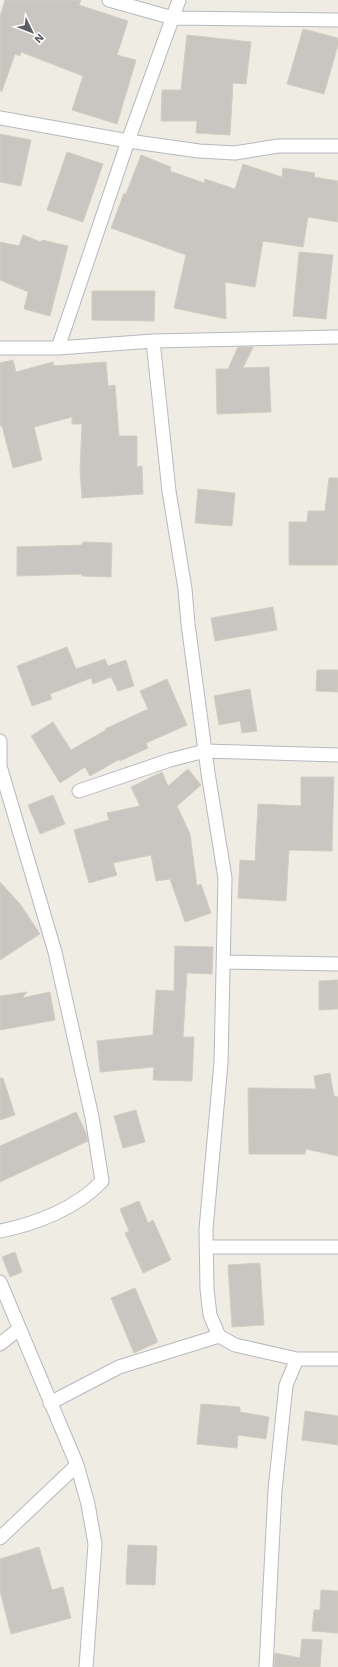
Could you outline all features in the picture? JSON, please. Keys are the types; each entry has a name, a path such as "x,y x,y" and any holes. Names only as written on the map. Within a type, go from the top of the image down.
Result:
{"street":[{"path":"109,0 173,18 338,20"},
{"path":"58,348 128,141 179,0"},
{"path":"0,118 128,141 199,151 235,153 278,146 338,146"},
{"path":"0,348 58,348 153,341 338,337"},
{"path":"153,341 168,491 185,589 188,624 205,751 225,878 221,1063 206,1229 207,1289 210,1315 219,1336 235,1346 297,1359 338,1359"},
{"path":"0,741 0,766 55,952 92,1117 102,1181 93,1190 72,1204 25,1226 0,1231"},
{"path":"79,791 170,760 205,751 338,755"},
{"path":"223,962 338,964"},
{"path":"206,1247 338,1247"},
{"path":"0,1282 77,1465 88,1504 95,1544 86,1667"},
{"path":"0,1344 19,1329"},
{"path":"50,1402 119,1367 219,1336"},
{"path":"266,1667 275,1490 286,1385 297,1359"},
{"path":"0,1538 77,1465"}],"building":[{"path":"5,0 81,0 79,5 128,21 117,55 136,60 117,124 72,110 83,76 21,52 20,56 15,54 2,91 0,91 0,17"},
{"path":"303,29 338,38 338,45 324,94 287,84"},
{"path":"187,35 251,42 246,84 233,83 230,135 196,133 197,121 161,121 162,90 181,90"},
{"path":"0,134 31,140 21,186 0,182"},
{"path":"67,152 103,164 83,222 47,210"},
{"path":"141,155 171,167 170,171 204,183 205,179 235,189 243,164 282,177 283,168 315,173 314,177 338,181 338,222 308,217 303,247 263,241 255,287 225,282 226,319 174,308 186,255 111,228 124,193 126,194"},
{"path":"23,235 41,242 42,240 68,246 50,316 24,309 28,292 0,280 0,242 19,246"},
{"path":"299,252 333,255 326,319 293,316"},
{"path":"92,291 155,291 154,321 92,320"},
{"path":"238,347 253,347 243,368 269,367 271,412 217,414 216,369 228,369"},
{"path":"13,360 16,372 53,362 54,366 106,362 108,386 115,385 119,436 137,436 137,467 142,466 143,494 82,498 80,470 82,424 72,424 72,417 34,427 42,460 13,468 2,426 0,426 0,363"},
{"path":"329,478 338,478 338,565 289,565 289,522 307,522 308,511 325,511"},
{"path":"198,489 235,493 232,526 195,523"},
{"path":"83,542 112,543 111,577 82,576 82,574 17,576 17,547 82,545"},
{"path":"273,607 277,630 215,641 211,618"},
{"path":"67,647 76,669 105,659 108,666 126,660 134,686 118,691 111,677 93,684 91,678 50,694 52,699 32,706 17,666"},
{"path":"317,670 338,670 338,692 316,691"},
{"path":"167,679 187,725 146,743 148,748 120,761 120,759 90,776 85,767 60,783 31,736 53,722 71,750 106,730 105,729 148,709 140,691"},
{"path":"250,689 257,731 242,733 240,721 219,725 214,696"},
{"path":"188,769 201,785 177,806 190,834 197,886 201,884 211,913 185,922 170,879 156,881 151,855 113,863 117,875 89,883 74,830 109,820 107,813 140,806 131,787 162,772 168,786"},
{"path":"301,777 334,777 332,851 289,850 286,901 238,898 240,860 255,861 258,804 301,806"},
{"path":"53,795 65,824 40,834 28,805"},
{"path":"0,882 20,904 40,934 0,960"},
{"path":"175,946 213,947 212,974 187,973 183,1037 194,1037 192,1081 153,1080 154,1067 100,1072 97,1041 153,1035 156,990 174,991"},
{"path":"338,980 338,1009 319,1010 319,981"},
{"path":"27,992 22,998 50,992 55,1020 0,1030 0,996"},
{"path":"330,1073 334,1096 338,1097 338,1156 306,1149 305,1154 249,1154 248,1088 316,1089 314,1076"},
{"path":"0,1078 3,1078 15,1115 0,1120"},
{"path":"136,1110 145,1142 123,1148 114,1116"},
{"path":"76,1112 86,1133 88,1141 0,1182 0,1146"},
{"path":"139,1201 148,1223 153,1220 171,1260 143,1273 125,1233 129,1231 120,1209"},
{"path":"15,1252 22,1272 10,1277 2,1257"},
{"path":"260,1263 264,1325 232,1327 228,1265"},
{"path":"135,1288 158,1342 134,1353 111,1298"},
{"path":"201,1404 240,1407 240,1412 269,1417 266,1439 238,1435 237,1448 197,1444"},
{"path":"305,1411 338,1416 338,1445 302,1440"},
{"path":"128,1545 157,1546 155,1585 126,1584"},
{"path":"39,1547 52,1590 63,1587 71,1618 11,1634 0,1591 0,1559"},
{"path":"321,1590 338,1591 338,1633 312,1631 314,1610 320,1610"},
{"path":"302,1639 322,1640 320,1667 274,1667 275,1653 300,1658"}]}
